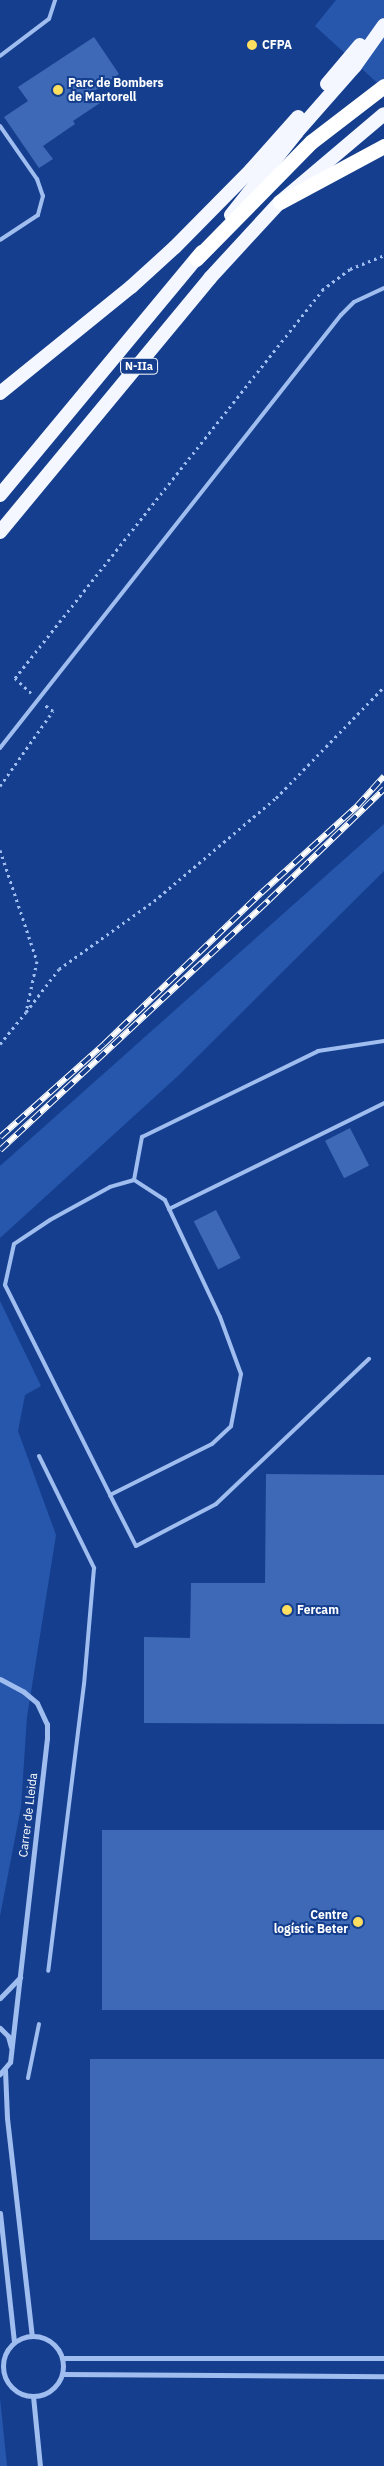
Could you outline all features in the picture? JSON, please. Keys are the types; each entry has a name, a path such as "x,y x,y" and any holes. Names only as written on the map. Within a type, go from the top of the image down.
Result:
{"highway":[{"path":"0,393 131,287 175,247 251,170 384,19"},
{"path":"196,260 297,132 355,66 384,25"},
{"path":"196,260 311,142 384,86"},
{"name":"N-IIa","path":"0,532 210,278 280,202 384,114"},
{"path":"280,202 384,146"},
{"name":"N-IIa","path":"0,495 196,260"}],"street":[{"name":"Carrer de Lleida","path":"0,1679 24,1692 37,1703 47,1724 12,2050 10,2062 5,2070"},
{"path":"0,1998 20,1976"},
{"path":"0,2028 8,2036 12,2050"},
{"path":"0,2074 5,2070"},
{"path":"5,2070 7,2118 32,2336"},
{"path":"0,2213 14,2342 3,2361 5,2378 17,2392 33,2396 50,2391 56,2386 62,2374 62,2358 58,2349 43,2337 32,2336 14,2342"},
{"path":"62,2358 384,2358"},
{"path":"62,2374 384,2376"},
{"path":"33,2396 40,2466"}],"lane":[{"path":"0,56 49,19 55,0"},
{"path":"0,126 37,179 43,196 38,215 0,240"},
{"path":"0,748 341,315 354,302 384,288"},
{"path":"134,1180 142,1137 318,1051 384,1041"},
{"path":"168,1209 384,1103"},
{"path":"110,1495 212,1444 231,1426 242,1374 220,1317 165,1200 134,1180"},
{"path":"134,1180 110,1188 50,1220 14,1244 5,1285 136,1546 216,1504 369,1359"},
{"path":"39,1456 94,1568 84,1684 48,1971"},
{"path":"28,2078 39,2024"}],"path":[{"path":"0,786 53,712 15,678 322,290 350,269 384,255"},
{"path":"0,1044 59,969 154,901 276,798 384,687"},
{"path":"0,850 38,961 26,1012"}],"shaded area":[{"path":"336,0 384,0 384,89 315,26"},
{"path":"384,824 384,871 179,1075 0,1238 0,1166"},
{"path":"0,1301 41,1386 25,1395 18,1431 56,1535 27,1717 21,1807 0,1916"},
{"path":"0,2398 7,2466 0,2466"}],"building":[{"name":"Parc de Bombers de Martorell","path":"94,37 119,74 93,92 100,103 73,121 75,124 43,146 53,159 39,168 4,117 28,101 18,87"},
{"path":"350,1128 369,1165 344,1178 325,1141"},
{"path":"216,1210 241,1258 218,1269 194,1221"},
{"name":"Fercam","path":"266,1474 384,1475 384,1724 144,1723 144,1637 190,1638 191,1583 265,1583"},
{"path":"102,1830 384,1830 384,2010 102,2010"},
{"path":"90,2059 384,2059 384,2240 90,2240"}],"railway":[{"path":"0,1137 104,1044 261,893 357,806 384,776"},
{"path":"0,1150 269,900 384,789"}],"place":[{"name":"CFPA","path":"252,45"},
{"name":"Parc de Bombers de Martorell","path":"58,90"},
{"name":"Fercam","path":"287,1610"},
{"name":"Centre logístic Beter","path":"358,1922"}]}
